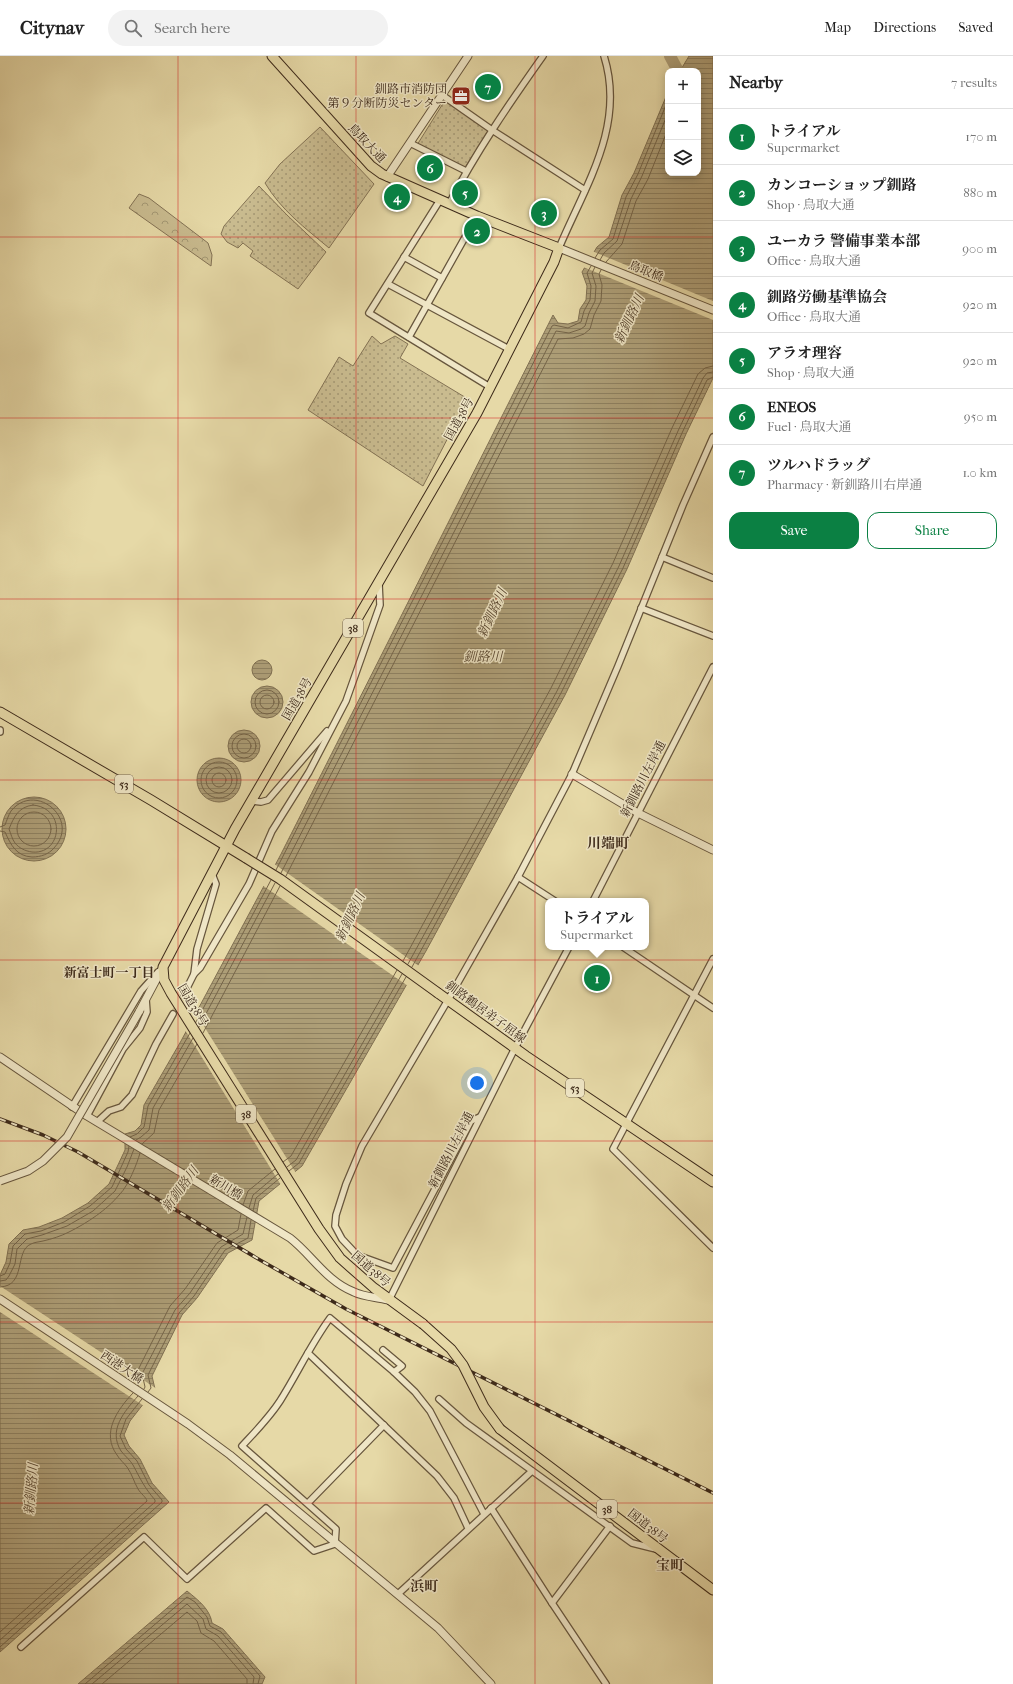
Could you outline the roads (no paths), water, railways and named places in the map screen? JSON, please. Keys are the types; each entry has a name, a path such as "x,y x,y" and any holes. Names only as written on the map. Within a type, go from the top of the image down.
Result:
{"main road":[{"name":"鳥取大通","path":"272,56 371,166 387,177 477,216 559,248"},
{"name":"国道38号","path":"559,248 554,262 477,414 226,846 163,967 164,980 314,1220 340,1258 389,1300 423,1324 451,1349 463,1365 484,1408 500,1430 713,1590"},
{"name":"53","path":"0,712 226,846"},
{"name":"釧路鶴居弟子屈線","path":"226,846 280,879 515,1048 713,1182"}],"street":[{"path":"387,177 468,56"},
{"path":"490,387 370,313 404,257 445,202 543,56"},
{"path":"559,248 603,147 610,107 609,80 604,56"},
{"path":"442,95 492,130 585,190"},
{"path":"410,143 466,171"},
{"path":"409,337 477,216"},
{"name":"鳥取橋","path":"559,248 713,310"},
{"path":"404,257 442,278"},
{"path":"388,284 428,304 509,349"},
{"path":"480,1118 471,1121 393,1268 357,1255 342,1239 335,1226 339,1204 362,1146 518,877 572,774 713,437"},
{"path":"662,557 713,578"},
{"path":"184,994 194,974 200,968 249,884 272,831 309,772 346,701 380,605 379,584"},
{"path":"641,608 713,636"},
{"name":"新釧路川左岸通","path":"595,898 713,667"},
{"path":"252,801 261,802 268,800 334,723"},
{"path":"572,774 638,813 713,850"},
{"path":"194,974 197,949 216,884 212,874"},
{"path":"518,877 550,898"},
{"name":"新釧路川左岸通","path":"389,1300 515,1048 567,950"},
{"path":"627,950 713,1008"},
{"path":"713,959 628,1124 613,1149 713,1248"},
{"path":"0,1181 28,1171 43,1161 67,1137 139,1012 163,967"},
{"path":"72,1107 141,991 163,967"},
{"path":"87,1116 123,1049 142,1022 147,1012 146,999"},
{"path":"97,1122 109,1111 121,1106 132,1095 156,1044 173,1014"},
{"name":"新川橋","path":"0,1057 72,1107 290,1238 339,1285 355,1293 389,1300"},
{"name":"西港大橋","path":"0,1299 188,1424 230,1455 335,1544 438,1628 491,1684"},
{"path":"21,1646 144,1537 187,1579 266,1508 314,1551 335,1544 336,1529 242,1446 261,1426 279,1402 314,1340 330,1318 394,1372 415,1392 430,1411 484,1514"},
{"path":"382,1350 402,1366 394,1372"},
{"path":"308,1353 384,1425 444,1486 454,1498 468,1528"},
{"path":"439,1399 466,1423 632,1543 662,1551"},
{"path":"308,1503 384,1425"},
{"path":"398,1594 468,1528 532,1471"},
{"path":"491,1508 606,1684"},
{"path":"552,1603 610,1526"}],"water":[{"name":"釧路川","path":"689,56 713,56 713,378 686,434 627,569 565,695 426,951 302,1166 259,1201 252,1240 228,1253 197,1298 182,1315 152,1376 155,1389 130,1421 124,1435 129,1446 140,1459 152,1483 169,1502 0,1652 0,1275 6,1262 9,1244 23,1230 39,1227 62,1218 88,1203 109,1184 125,1150 125,1134 135,1131 141,1125 144,1105 181,1041 280,856 553,315 558,323 568,324 578,321 580,309 586,300 587,286 582,272 597,247 609,237 622,195 634,173 665,99 665,176 701,176 701,68 682,68"},
{"path":"262,660 269,663 272,670 269,677 262,680 255,677 252,670 255,663"},
{"path":"267,686 276,689 280,693 283,702 280,711 276,715 267,718 258,715 254,711 251,702 254,693 258,689"},
{"path":"241,730 247,730 256,734 260,746 256,758 247,762 241,762 232,758 228,749 228,743 232,734"},
{"path":"219,758 231,762 237,768 241,780 237,792 231,798 219,802 207,798 201,792 197,780 201,768 207,762"},
{"path":"28,797 40,797 57,806 64,817 66,829 64,841 57,852 40,861 28,861 16,856 7,847 2,835 2,823 7,811 16,802"},
{"path":"187,1591 206,1609 212,1623 223,1629 265,1677 262,1684 78,1684"}],"waterway":[{"path":"670,56 676,68"}],"tunnel":[{"path":"173,1014 184,994"}],"railway":[{"path":"0,1119 43,1135 78,1152 346,1309 713,1493"}],"place":[{"name":"ツルハドラッグ","path":"488,87"},
{"name":"釧路市消防団 第９分断防災センター","path":"461,96"},
{"name":"ENEOS","path":"430,168"},
{"name":"アラオ理容","path":"465,193"},
{"name":"釧路労働基準協会","path":"397,197"},
{"name":"ユーカラ 警備事業本部","path":"544,213"},
{"name":"カンコーショップ釧路","path":"477,231"},
{"name":"トライアル","path":"597,978"}],"district":[{"name":"川端町","path":"608,843"},
{"name":"新富士町一丁目","path":"109,972"},
{"name":"宝町","path":"670,1565"},
{"name":"浜町","path":"424,1586"}],"water label":[{"name":"新釧路川","path":"629,319"},
{"name":"新釧路川","path":"492,613"},
{"name":"新釧路川","path":"350,917"},
{"name":"新釧路川","path":"180,1189"},
{"name":"新釧路川","path":"31,1489"}]}
